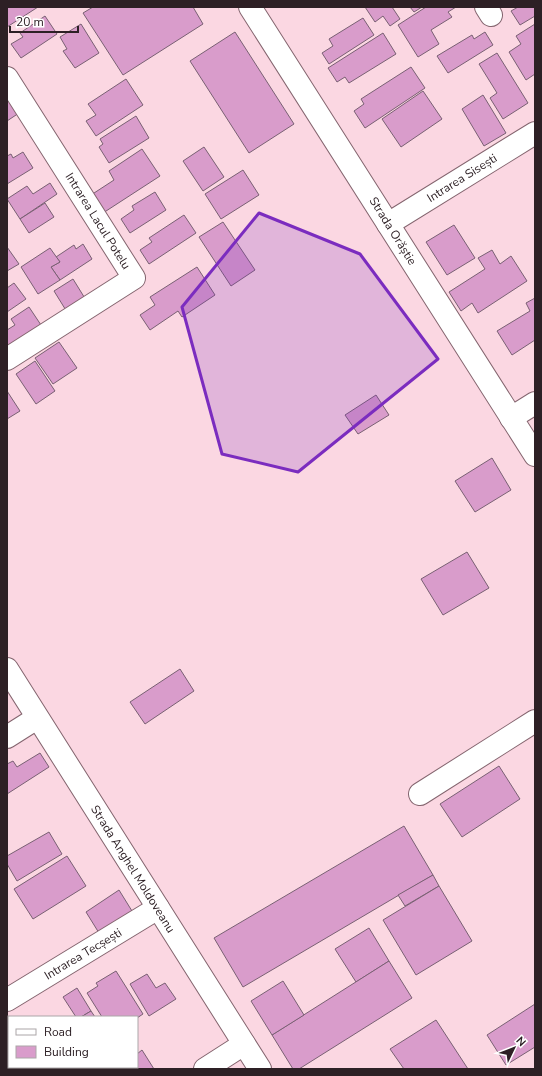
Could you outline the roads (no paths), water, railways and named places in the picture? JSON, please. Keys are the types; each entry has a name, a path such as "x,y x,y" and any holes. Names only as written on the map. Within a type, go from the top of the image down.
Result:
{"street":[{"name":"Strada Orăștie","path":"250,7 535,455"},
{"name":"Intrarea Lacul Potelu","path":"7,78 134,278 7,359"},
{"name":"Intrarea Sisești","path":"388,224 535,133"},
{"path":"511,418 535,403"},
{"name":"Strada Anghel Moldoveanu","path":"7,670 260,1069"},
{"path":"7,737 37,718"},
{"path":"420,794 535,721"},
{"name":"Intrarea Tecșești","path":"7,1000 158,908"},
{"path":"205,1069 244,1044"}]}
